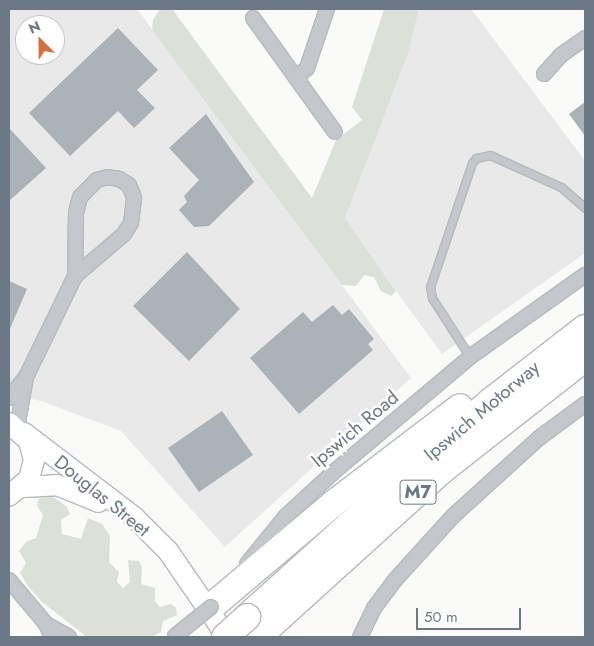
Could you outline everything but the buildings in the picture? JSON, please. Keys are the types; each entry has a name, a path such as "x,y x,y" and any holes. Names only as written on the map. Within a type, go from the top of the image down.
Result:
{"highway":[{"name":"Ipswich Motorway","path":"255,630 410,470 519,379 585,328"},
{"name":"Ipswich Motorway","path":"226,637 255,630 442,470 585,358"},
{"path":"223,595 413,441 476,395 519,379"}],"main road":[{"path":"16,492 29,479 34,460 17,428"},
{"name":"Douglas Street","path":"17,428 134,517 168,551 226,637"},
{"name":"Douglas Street","path":"16,492 58,485 79,492 127,524 160,556 215,637"}],"street":[{"path":"296,78 307,68 327,9"},
{"path":"253,18 335,132"},
{"path":"544,74 561,54 585,38"},
{"path":"9,398 26,377 75,276 124,234 132,223 134,197 129,185 119,179 108,177 97,180 80,197 76,213 75,276"},
{"name":"Ipswich Road","path":"174,636 223,595 306,497 470,357 585,275"},
{"path":"17,428 26,377"},
{"path":"360,637 374,608 395,580 453,516 539,438 585,404"},
{"path":"9,580 49,631 69,637"}],"lane":[{"path":"470,357 432,298 430,287 472,162 476,158 490,155 560,187 585,208"}],"shaded area":[{"path":"9,9 137,9 411,378 225,547 121,431 41,401 9,394"},
{"path":"160,9 172,9 312,198 336,140 362,120 352,107 384,9 419,9 408,54 345,219 396,291 391,296 381,291 374,277 364,275 356,286 342,285 152,30 153,20"},
{"path":"419,9 471,9 585,161 585,253 442,354 345,220 408,54"},
{"path":"49,494 66,506 70,514 61,520 62,534 81,539 88,518 102,524 110,536 109,562 119,572 117,582 123,588 130,582 128,560 139,561 142,568 141,584 155,588 155,601 160,607 171,604 176,608 177,615 163,621 161,632 151,637 87,637 42,602 28,586 20,573 26,563 19,551 26,542 36,538 43,515 37,506 39,498"}]}
